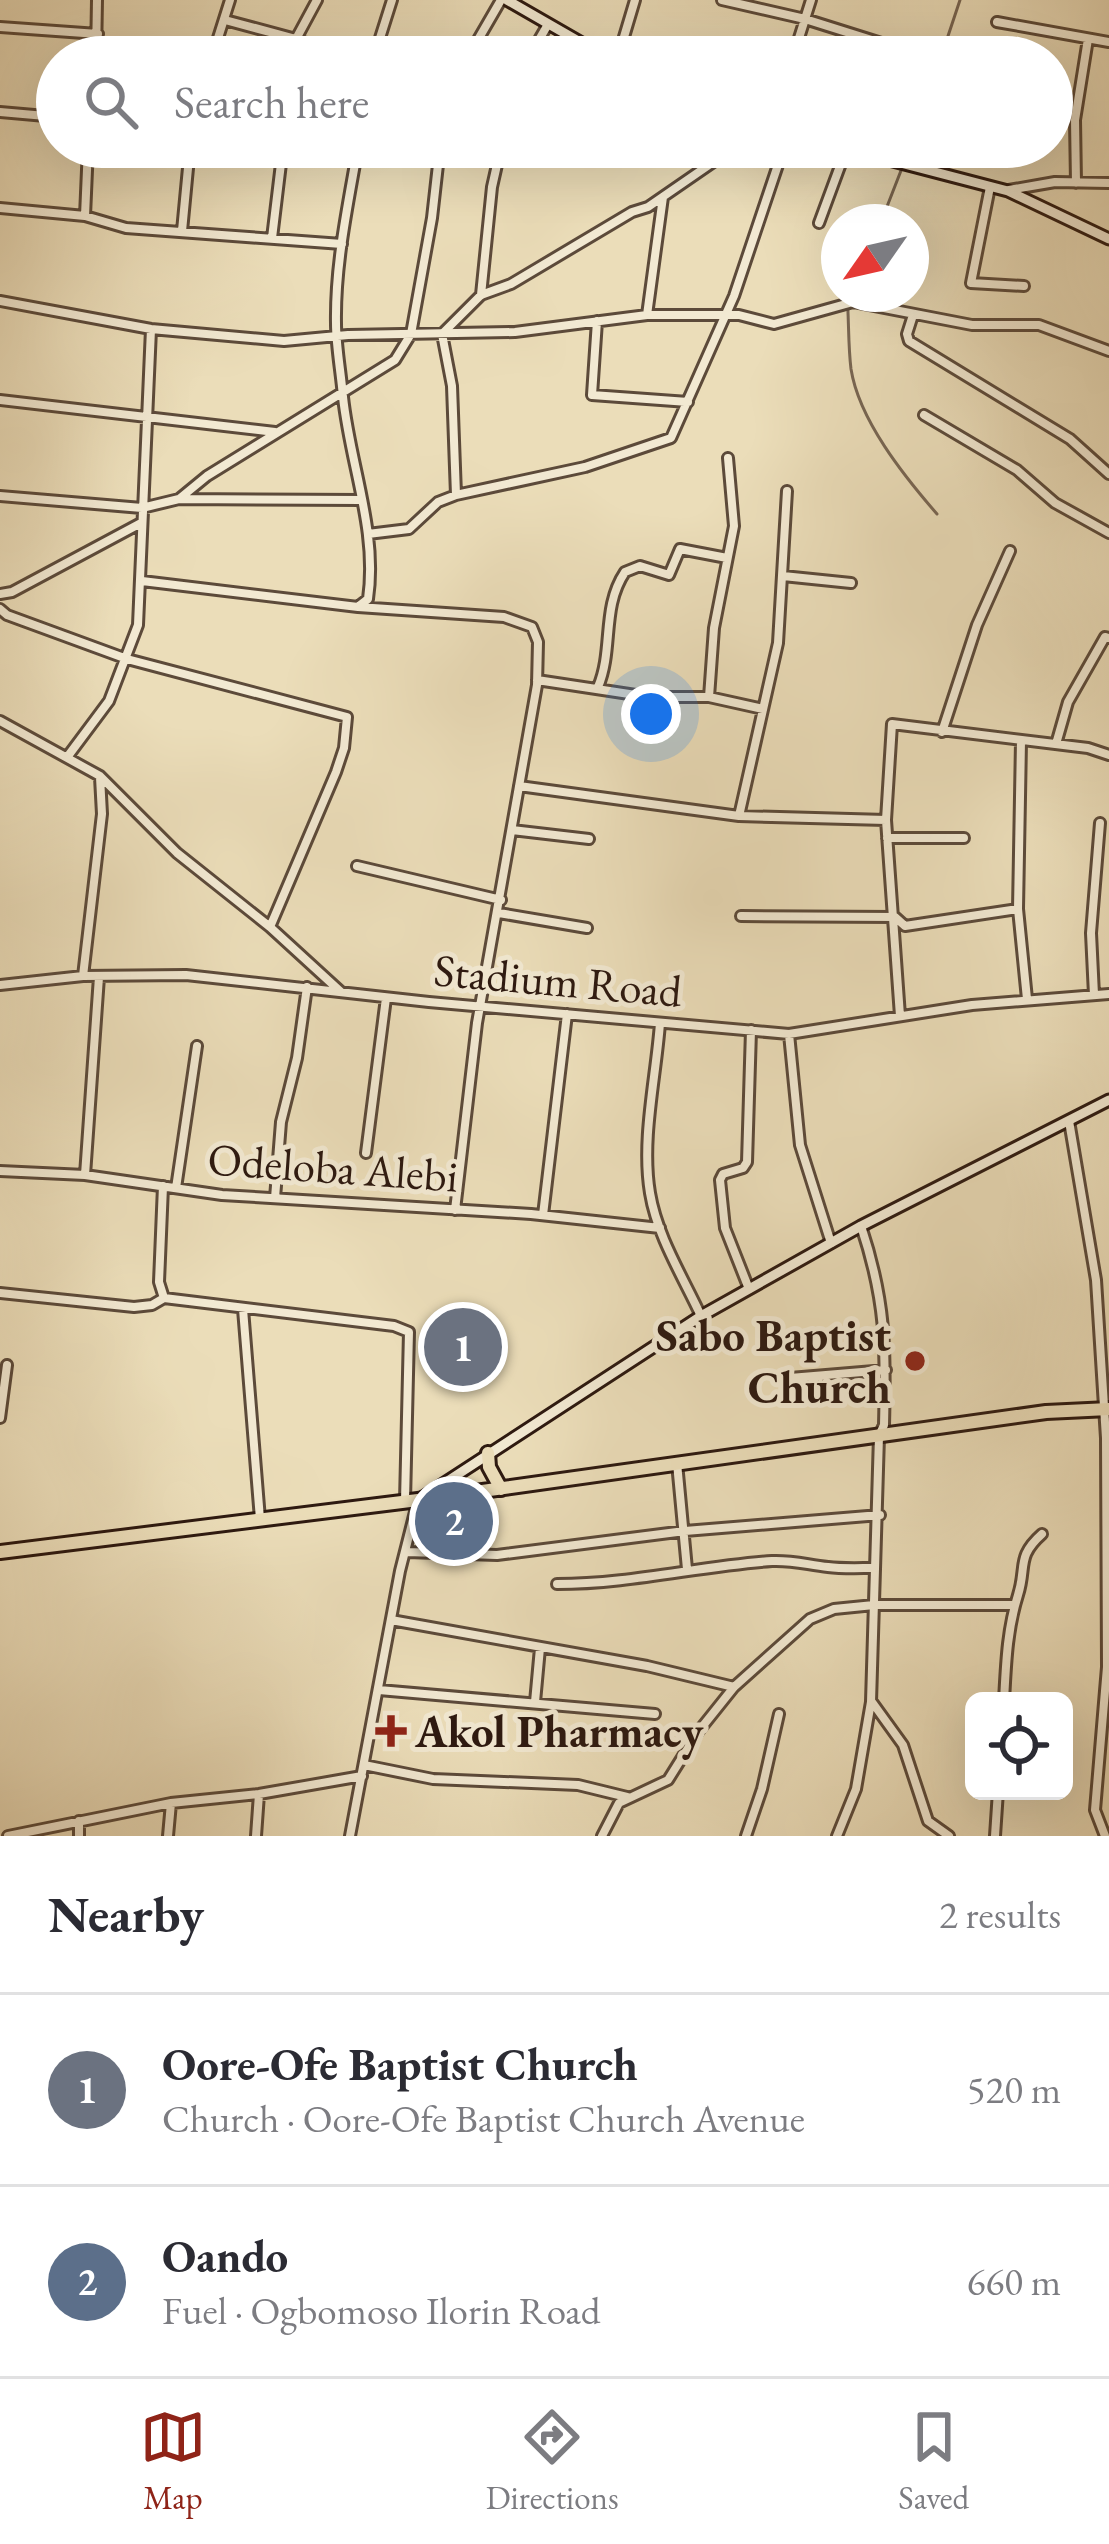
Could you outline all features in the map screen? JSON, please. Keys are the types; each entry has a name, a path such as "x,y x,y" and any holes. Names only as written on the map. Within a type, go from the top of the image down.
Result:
{"highway":[{"path":"1,1552 412,1501 1046,1412 1106,1409"},
{"path":"488,1454 501,1489"}],"main road":[{"path":"504,0 566,36"},
{"path":"918,168 1008,191 1109,239"},
{"path":"412,1501 701,1316 861,1226 1109,1100"}],"street":[{"path":"0,27 98,34 97,0"},
{"path":"219,36 230,0"},
{"path":"298,36 317,0"},
{"path":"381,36 392,0"},
{"path":"481,36 504,0"},
{"path":"624,36 635,0"},
{"path":"722,0 861,36"},
{"path":"800,36 811,0"},
{"path":"225,20 285,36"},
{"path":"997,22 1072,36"},
{"path":"541,36 547,26"},
{"path":"1073,36 1109,42"},
{"path":"1076,183 1075,119 1088,39"},
{"path":"0,112 36,115"},
{"path":"85,216 87,168"},
{"path":"182,231 188,168"},
{"path":"272,238 280,168"},
{"path":"355,168 342,244 337,337 368,534 368,599 358,607"},
{"path":"179,499 206,476 395,360 411,334 437,168"},
{"path":"481,295 496,168"},
{"path":"442,334 481,295 511,284 704,168"},
{"path":"368,534 409,529 438,502 456,496 507,487 671,438 725,315 777,168"},
{"path":"819,223 837,168"},
{"path":"1008,191 1037,184 1109,183"},
{"path":"990,187 971,283 1024,286"},
{"path":"647,315 664,195"},
{"path":"0,208 85,216 126,228 342,244"},
{"path":"0,301 151,329 284,340 515,332 647,315 750,316 774,324 853,302 972,326 1039,326 1109,351"},
{"path":"913,315 909,341 1070,439 1109,474"},
{"path":"597,321 592,395 688,402"},
{"path":"68,756 109,700 138,625 151,329"},
{"path":"442,334 451,374 456,496"},
{"path":"0,400 276,432"},
{"path":"924,415 1016,470 1055,503 1109,533"},
{"path":"1086,453 1102,464 1109,458"},
{"path":"709,697 714,628 734,514 728,458"},
{"path":"739,817 778,643 787,491"},
{"path":"0,496 142,508 179,499 362,500"},
{"path":"0,594 12,592 141,523"},
{"path":"598,687 607,664 611,602 625,572 640,566 669,575 680,549 728,557"},
{"path":"942,732 977,625 1010,551"},
{"path":"783,576 851,584"},
{"path":"142,580 358,607 521,620 532,627 538,642 537,680 481,1007 454,1210"},
{"path":"0,609 127,659 347,717 336,772 270,927"},
{"path":"1056,745 1068,702 1109,638"},
{"path":"537,680 649,697 709,697 763,710"},
{"path":"0,721 100,776 177,853 343,993"},
{"path":"900,1016 886,820 892,724 1109,755"},
{"path":"1021,741 1018,909 1027,999"},
{"path":"83,976 102,814 100,776"},
{"path":"519,785 739,817 886,820"},
{"path":"1094,995 1091,933 1100,823"},
{"path":"512,830 589,839"},
{"path":"887,838 964,838"},
{"path":"357,866 501,900"},
{"path":"741,916 895,917 905,926 1018,909"},
{"path":"499,914 587,928"},
{"name":"Stadium Road","path":"0,985 168,974 789,1034 1027,999 1109,994"},
{"path":"85,1175 99,977"},
{"path":"275,1198 280,1122 297,1058 307,987"},
{"path":"366,1154 386,998"},
{"path":"543,1215 567,1014"},
{"path":"660,1023 647,1169 650,1196 701,1316"},
{"path":"748,1289 725,1228 720,1180 747,1162 751,1030"},
{"path":"789,1034 800,1145 832,1243"},
{"path":"176,1188 197,1046"},
{"path":"1069,1121 1096,1280 1106,1409 1107,1695 1095,1810 1105,1836"},
{"name":"Odeloba Alebi","path":"0,1171 660,1228"},
{"path":"163,1186 159,1282 164,1298"},
{"path":"837,1836 856,1790 871,1702 879,1436 884,1425 880,1287 861,1226"},
{"path":"0,1293 134,1307 164,1298 394,1326 409,1332 412,1501 407,1552 350,1836"},
{"path":"243,1309 260,1519"},
{"path":"0,1418 7,1366"},
{"path":"790,1378 886,1370"},
{"path":"677,1462 687,1569"},
{"path":"407,1552 497,1555 685,1531 880,1515"},
{"path":"1005,1692 1023,1557 1042,1534"},
{"path":"0,1543 1,1552"},
{"path":"557,1584 624,1582 687,1569 805,1560 825,1567 875,1568"},
{"path":"602,1836 619,1803 668,1780 698,1732 734,1688 810,1619 834,1609 874,1605 1013,1605"},
{"path":"391,1620 647,1666 734,1688"},
{"path":"535,1702 540,1648"},
{"path":"380,1690 655,1714"},
{"path":"871,1702 903,1745 933,1832 949,1836"},
{"path":"746,1836 779,1714"},
{"path":"364,1765 433,1779 578,1785 627,1797"},
{"path":"8,1836 171,1804 362,1777"},
{"path":"256,1836 259,1794"},
{"path":"995,1836 997,1800"},
{"path":"168,1836 171,1804"},
{"path":"79,1836 80,1821"}],"waterway":[{"path":"948,36 960,0"},
{"path":"888,204 902,168"},
{"path":"848,312 851,369 863,408 897,465 937,514"}],"place":[{"name":"Oore-Ofe Baptist Church","path":"463,1347"},
{"name":"Sabo Baptist Church","path":"915,1361"},
{"name":"Oando","path":"454,1521"},
{"name":"Akol Pharmacy","path":"391,1731"}]}
